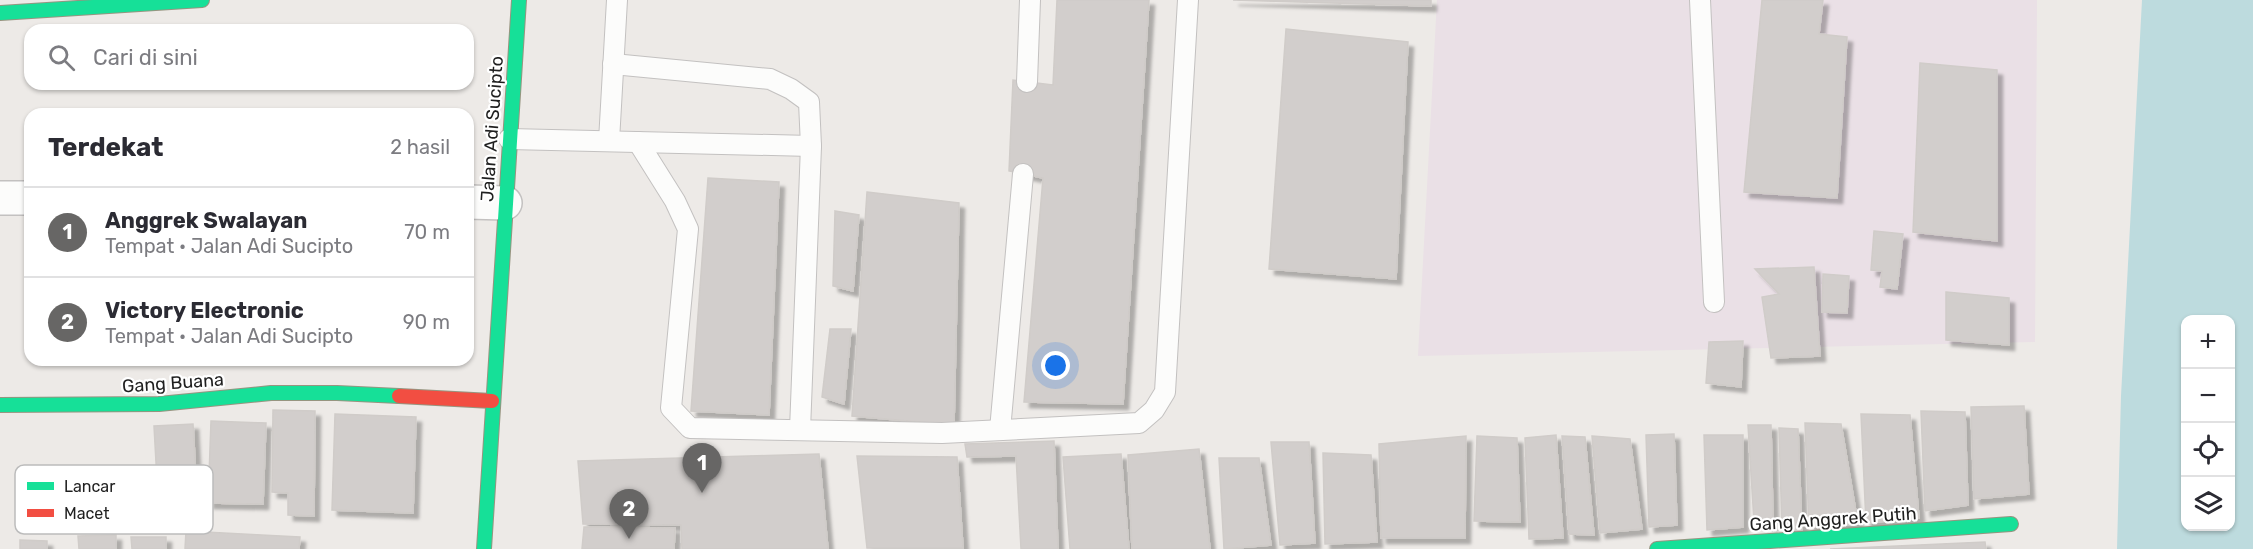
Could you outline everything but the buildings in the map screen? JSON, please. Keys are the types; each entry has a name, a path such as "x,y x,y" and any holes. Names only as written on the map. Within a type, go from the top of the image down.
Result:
{"street":[{"path":"0,13 202,0"},
{"name":"Jalan Adi Sucipto","path":"484,549 519,0"},
{"path":"0,198 24,198"},
{"path":"474,202 505,203"},
{"name":"Gang Buana","path":"0,405 159,405 271,393 337,393 492,401"},
{"name":"Gang Anggrek Putih","path":"1657,549 2012,524"}],"lane":[{"path":"609,141 617,0"},
{"path":"1027,82 1030,0"},
{"path":"638,142 675,201 687,229 671,408 690,428 942,433 1139,423 1154,410 1165,392 1188,0"},
{"path":"1700,0 1714,302"},
{"path":"613,64 771,79 791,89 809,102 811,146 800,430"},
{"path":"509,139 811,146"},
{"path":"1000,430 1023,174"}],"shaded area":[{"path":"1437,0 2037,0 2035,342 1418,356"}],"water":[{"path":"2142,0 2253,0 2253,549 2117,549 2121,396"}],"traffic: fast":[{"path":"0,13 202,0"},
{"path":"484,549 519,0"},
{"path":"0,405 159,404 271,393 399,396"},
{"path":"1657,549 2011,524"}],"traffic: jam":[{"path":"399,396 492,401"}],"place":[{"name":"Anggrek Swalayan","path":"702,493"},
{"name":"Victory Electronic","path":"629,539"}]}
